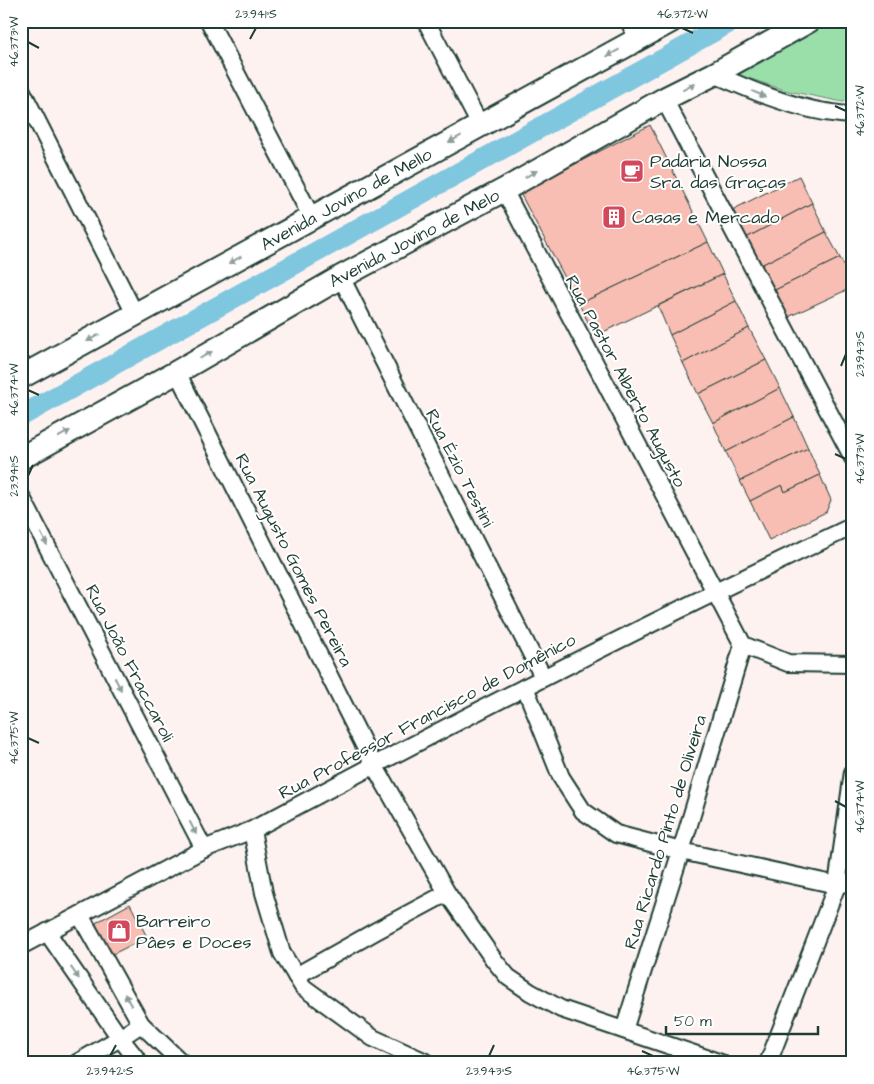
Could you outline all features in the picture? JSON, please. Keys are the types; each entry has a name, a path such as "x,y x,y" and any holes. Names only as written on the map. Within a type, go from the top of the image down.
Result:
{"main road":[{"name":"Avenida Jovino de Mello","path":"21,377 480,125 633,30 671,21"},
{"name":"Avenida Jovino de Melo","path":"21,458 177,372 342,277 504,190 664,99 714,74 809,21"}],"street":[{"path":"209,21 312,218"},
{"path":"426,21 480,125"},
{"path":"714,74 764,96 805,108 853,115"},
{"path":"21,89 135,314"},
{"path":"664,99 853,458"},
{"name":"Rua Pastor Alberto Augusto","path":"504,190 743,645"},
{"name":"Rua Ézio Testini","path":"342,277 543,677"},
{"name":"Rua Augusto Gomes Pereira","path":"177,372 374,765 448,893 494,960 508,977 561,1009 721,1063"},
{"name":"Rua João Fraccaroli","path":"21,496 204,849"},
{"name":"Rua Professor Francisco de Domênico","path":"21,946 204,849 252,830 543,677 714,592 853,526"},
{"path":"743,645 788,663 853,664"},
{"name":"Rua Ricardo Pinto de Oliveira","path":"624,1030 681,851 743,645"},
{"path":"525,687 561,777 583,811 616,834 681,851 837,885 853,881"},
{"path":"768,1063 837,885 853,772"},
{"path":"252,830 264,893 282,953 303,987 374,1038 428,1063"},
{"path":"296,976 448,893"},
{"path":"80,915 141,1024 182,1063"},
{"path":"48,932 120,1038 140,1063"},
{"path":"77,1063 141,1024"}],"green space":[{"path":"834,21 853,21 853,100 843,102 788,91 735,74"}],"building":[{"name":"Casas e Mercado","path":"650,125 708,242 579,304 520,193"},
{"path":"799,176 812,203 746,238 732,210"},
{"path":"812,203 826,232 761,265 746,238"},
{"path":"826,232 840,258 773,291 761,265"},
{"path":"708,242 723,274 595,336 579,304"},
{"path":"840,258 853,282 853,287 786,318 773,291"},
{"path":"723,274 736,301 670,335 658,306"},
{"path":"736,301 749,328 683,363 670,335"},
{"path":"749,328 766,360 698,394 683,363"},
{"path":"766,360 780,388 713,423 698,394"},
{"path":"780,388 794,417 726,452 713,423"},
{"path":"794,417 808,448 740,481 726,452"},
{"path":"808,448 820,475 785,492 782,485 750,501 740,481"},
{"path":"820,475 831,500 826,512 769,540 750,501 782,485 785,492"},
{"name":"Barreiro Pâes e Doces","path":"130,904 147,937 107,957 94,927 97,922"}],"waterway":[{"path":"21,416 732,21"}],"place":[{"name":"Padaria Nossa Sra. das Graças","path":"632,171"},
{"name":"Casas e Mercado","path":"614,217"},
{"name":"Barreiro Pâes e Doces","path":"119,931"}]}
